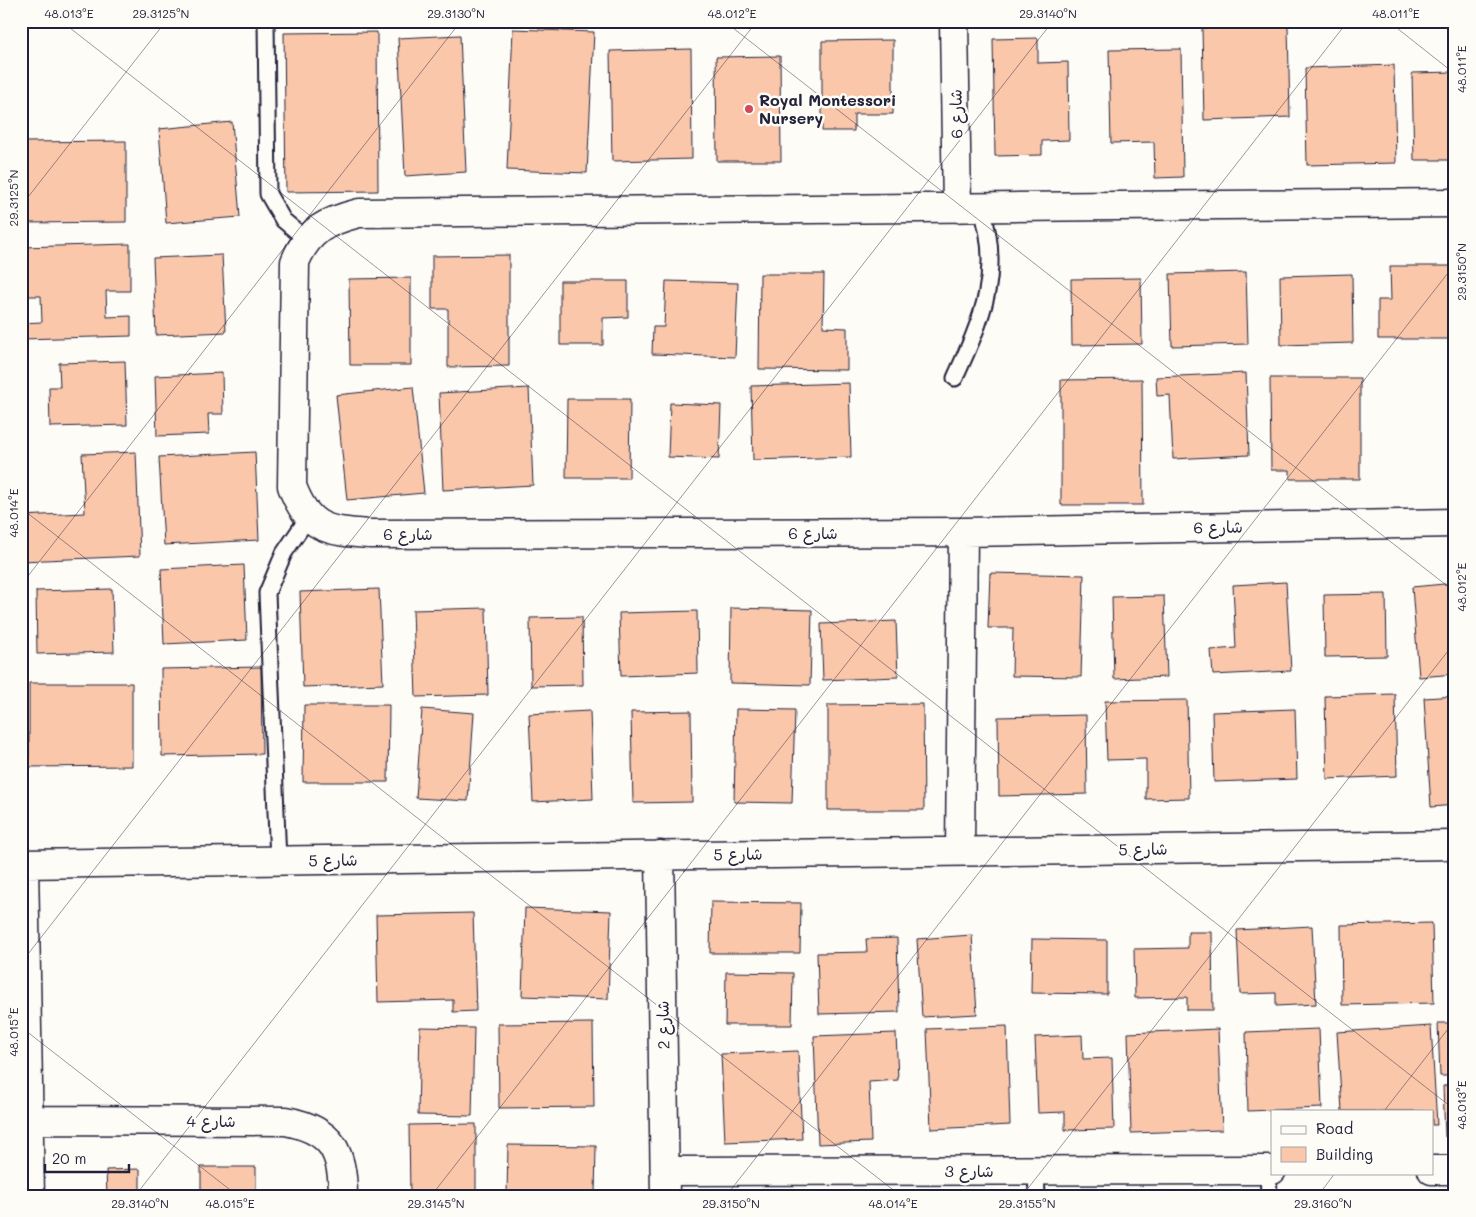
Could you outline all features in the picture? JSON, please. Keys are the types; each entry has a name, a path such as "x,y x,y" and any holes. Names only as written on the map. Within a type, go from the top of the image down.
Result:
{"street":[{"name":"شارع 6","path":"954,21 969,207"},
{"name":"شارع 6","path":"1455,203 359,213 332,220 307,240 301,247 295,262 292,486 298,504 319,526 334,531 370,534 963,532 1455,523"},
{"path":"960,851 963,532"},
{"name":"شارع 5","path":"23,864 1455,845"},
{"name":"شارع 2","path":"660,855 665,1184"},
{"path":"23,864 25,1120 30,1196"},
{"name":"شارع 4","path":"25,1120 286,1121 303,1124 323,1134 335,1150 343,1178 343,1196"},
{"path":"1434,1170 1455,1170"},
{"name":"شارع 3","path":"665,1184 1036,1183 1270,1179"}],"lane":[{"path":"266,21 268,194 283,220 307,240"},
{"path":"955,378 979,323 988,288 992,258 988,229 969,207"},
{"path":"278,860 267,593 284,553 309,516"}],"building":[{"path":"1288,26 1290,117 1204,120 1202,28"},
{"path":"513,29 594,32 587,173 507,170"},
{"path":"377,32 378,191 286,192 284,33"},
{"path":"460,35 466,172 405,176 398,38"},
{"path":"1038,38 1038,63 1068,62 1069,140 1042,141 1042,155 995,156 993,39"},
{"path":"893,40 893,114 854,114 854,131 822,131 822,41"},
{"path":"691,49 692,159 612,161 610,51"},
{"path":"1181,49 1183,177 1155,178 1154,142 1111,143 1109,50"},
{"name":"Royal Montessori Nursery","path":"780,56 781,161 717,161 716,57"},
{"path":"1394,65 1396,163 1307,165 1305,68"},
{"path":"1455,72 1455,160 1414,160 1412,73"},
{"path":"232,122 240,217 166,223 159,129"},
{"path":"126,141 126,222 25,223 24,142"},
{"path":"130,244 130,291 106,291 107,317 131,316 131,336 21,339 21,323 42,322 41,296 21,296 21,247"},
{"path":"222,255 226,332 156,335 153,258"},
{"path":"509,255 509,366 448,367 448,309 432,309 432,256"},
{"path":"1390,266 1455,266 1455,339 1378,339 1378,300 1391,300"},
{"path":"1246,272 1248,344 1172,346 1170,274"},
{"path":"760,274 824,274 823,327 847,328 847,370 759,369"},
{"path":"1352,274 1353,343 1281,345 1280,276"},
{"path":"411,278 411,365 350,365 349,279"},
{"path":"1141,278 1142,344 1072,345 1071,279"},
{"path":"560,281 628,281 628,317 603,318 603,345 560,345"},
{"path":"666,281 738,283 735,357 652,354 653,327 664,327"},
{"path":"125,361 127,425 50,427 49,387 60,387 59,363"},
{"path":"222,373 223,414 208,414 209,434 157,436 155,376"},
{"path":"1246,373 1249,455 1173,459 1170,395 1157,396 1156,377"},
{"path":"1270,378 1360,378 1360,479 1290,479 1290,470 1271,470"},
{"path":"1142,379 1143,505 1061,505 1061,380"},
{"path":"849,383 851,457 753,460 751,386"},
{"path":"413,387 424,493 347,500 336,395"},
{"path":"529,388 533,485 443,490 439,393"},
{"path":"567,399 630,399 629,478 566,478"},
{"path":"670,403 721,405 719,459 668,457"},
{"path":"136,452 140,556 21,561 21,516 85,513 82,454"},
{"path":"255,452 259,540 164,545 159,457"},
{"path":"244,565 247,640 164,644 161,569"},
{"path":"990,573 1084,575 1081,677 1012,676 1013,628 988,628"},
{"path":"1286,582 1291,671 1213,675 1211,650 1236,648 1233,585"},
{"path":"1455,583 1455,674 1419,677 1412,587"},
{"path":"112,589 114,652 37,654 36,591"},
{"path":"379,589 383,684 303,687 300,592"},
{"path":"1386,594 1387,656 1325,657 1324,595"},
{"path":"1164,596 1167,677 1114,679 1112,597"},
{"path":"486,608 488,695 416,697 413,610"},
{"path":"731,608 812,610 810,685 730,683"},
{"path":"697,611 698,673 621,676 619,613"},
{"path":"582,617 583,685 531,686 530,618"},
{"path":"896,621 898,677 823,680 821,624"},
{"path":"261,667 262,754 162,756 161,669"},
{"path":"29,683 132,683 132,766 29,767"},
{"path":"1395,694 1397,776 1327,779 1325,696"},
{"path":"1455,696 1455,805 1431,807 1424,698"},
{"path":"1187,700 1189,798 1146,799 1146,759 1107,760 1105,701"},
{"path":"923,704 924,810 828,810 828,705"},
{"path":"304,705 389,705 388,782 303,782"},
{"path":"422,709 474,713 468,801 416,798"},
{"path":"736,709 795,710 792,803 734,802"},
{"path":"1295,709 1297,779 1214,782 1212,712"},
{"path":"590,711 593,799 533,802 529,714"},
{"path":"691,711 692,802 633,803 631,712"},
{"path":"1086,715 1087,794 999,796 998,717"},
{"path":"711,902 801,903 800,953 710,953"},
{"path":"525,908 611,911 608,999 522,996"},
{"path":"473,913 476,1011 453,1012 453,1000 378,1002 376,915"},
{"path":"1432,923 1434,1003 1342,1005 1341,925"},
{"path":"1312,926 1316,1004 1276,1006 1276,993 1240,994 1237,930"},
{"path":"1188,932 1212,932 1213,1010 1187,1010 1187,997 1135,998 1134,949 1188,948"},
{"path":"972,935 977,1014 922,1017 917,939"},
{"path":"897,938 899,1012 819,1014 817,953 867,952 866,939"},
{"path":"1032,939 1107,940 1107,994 1031,993"},
{"path":"726,972 793,973 792,1025 725,1025"},
{"path":"593,1023 594,1107 499,1108 498,1024"},
{"path":"1438,1023 1455,1023 1455,1076 1440,1076"},
{"path":"1007,1026 1010,1125 931,1129 927,1029"},
{"path":"1431,1026 1437,1125 1434,1125 1434,1110 1342,1110 1337,1032"},
{"path":"420,1027 474,1028 472,1116 418,1115"},
{"path":"1218,1029 1222,1130 1131,1133 1128,1033"},
{"path":"1319,1029 1322,1108 1248,1111 1246,1032"},
{"path":"896,1033 898,1080 869,1082 871,1142 818,1144 814,1036"},
{"path":"1082,1035 1083,1059 1112,1058 1114,1129 1065,1130 1065,1112 1038,1113 1035,1037"},
{"path":"798,1051 802,1139 725,1142 721,1054"},
{"path":"1455,1085 1455,1137 1445,1137 1443,1086"},
{"path":"476,1124 476,1196 410,1196 409,1125"},
{"path":"508,1145 596,1146 595,1196 507,1196"},
{"path":"201,1167 256,1167 256,1196 201,1196"},
{"path":"140,1169 140,1196 107,1196 106,1170"}],"place":[{"name":"Royal Montessori Nursery","path":"749,109"}]}
